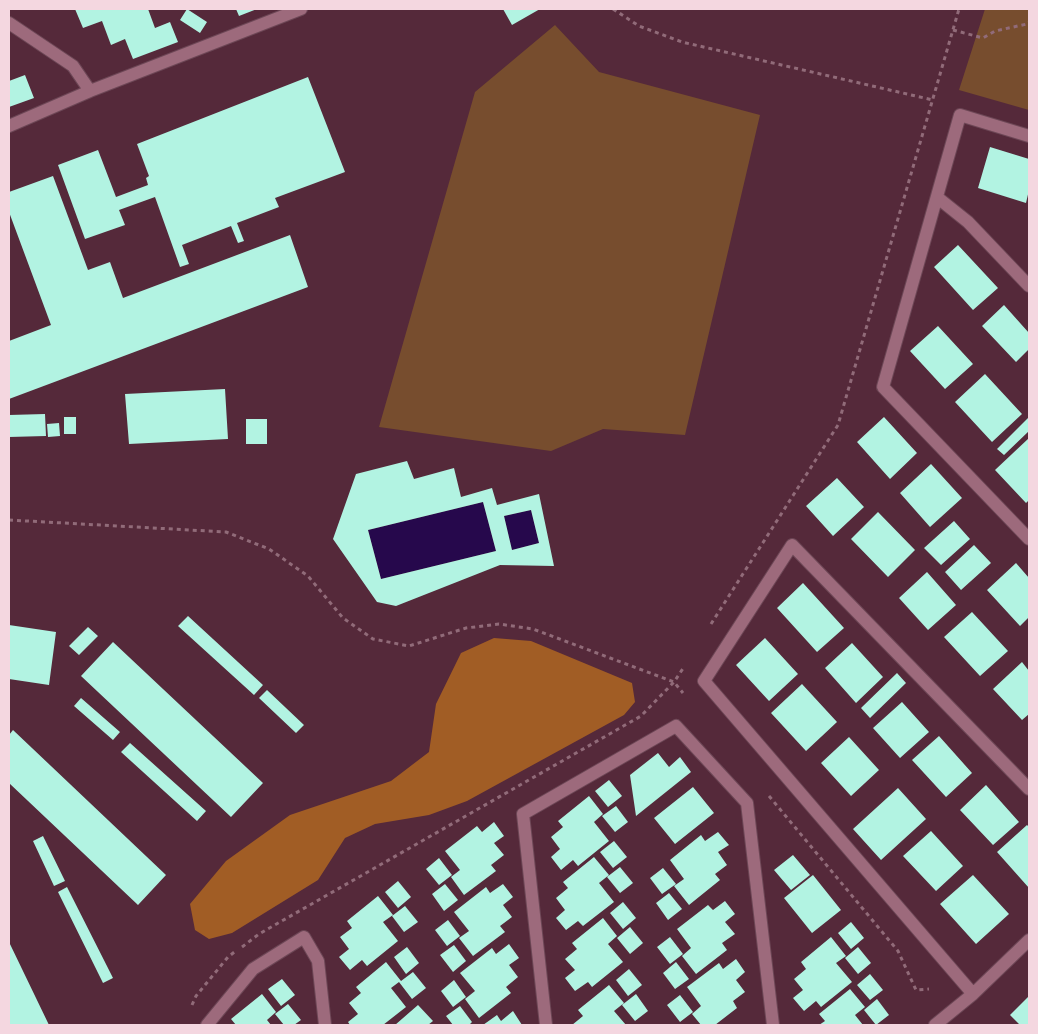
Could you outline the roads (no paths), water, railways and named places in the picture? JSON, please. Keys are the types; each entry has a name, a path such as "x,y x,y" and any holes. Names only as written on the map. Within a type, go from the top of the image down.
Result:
{"street":[{"path":"9,126 90,91 301,9"},
{"path":"9,23 73,66 90,91"},
{"path":"1029,136 960,115 883,387 1029,539"},
{"path":"938,198 968,222 1029,286"},
{"path":"972,994 704,681 792,545 1029,789"},
{"path":"546,1025 523,814 676,726 747,803 773,1025"},
{"path":"206,1025 253,970 304,937 318,961 325,1025"},
{"path":"935,1025 972,994 1029,940"}]}
